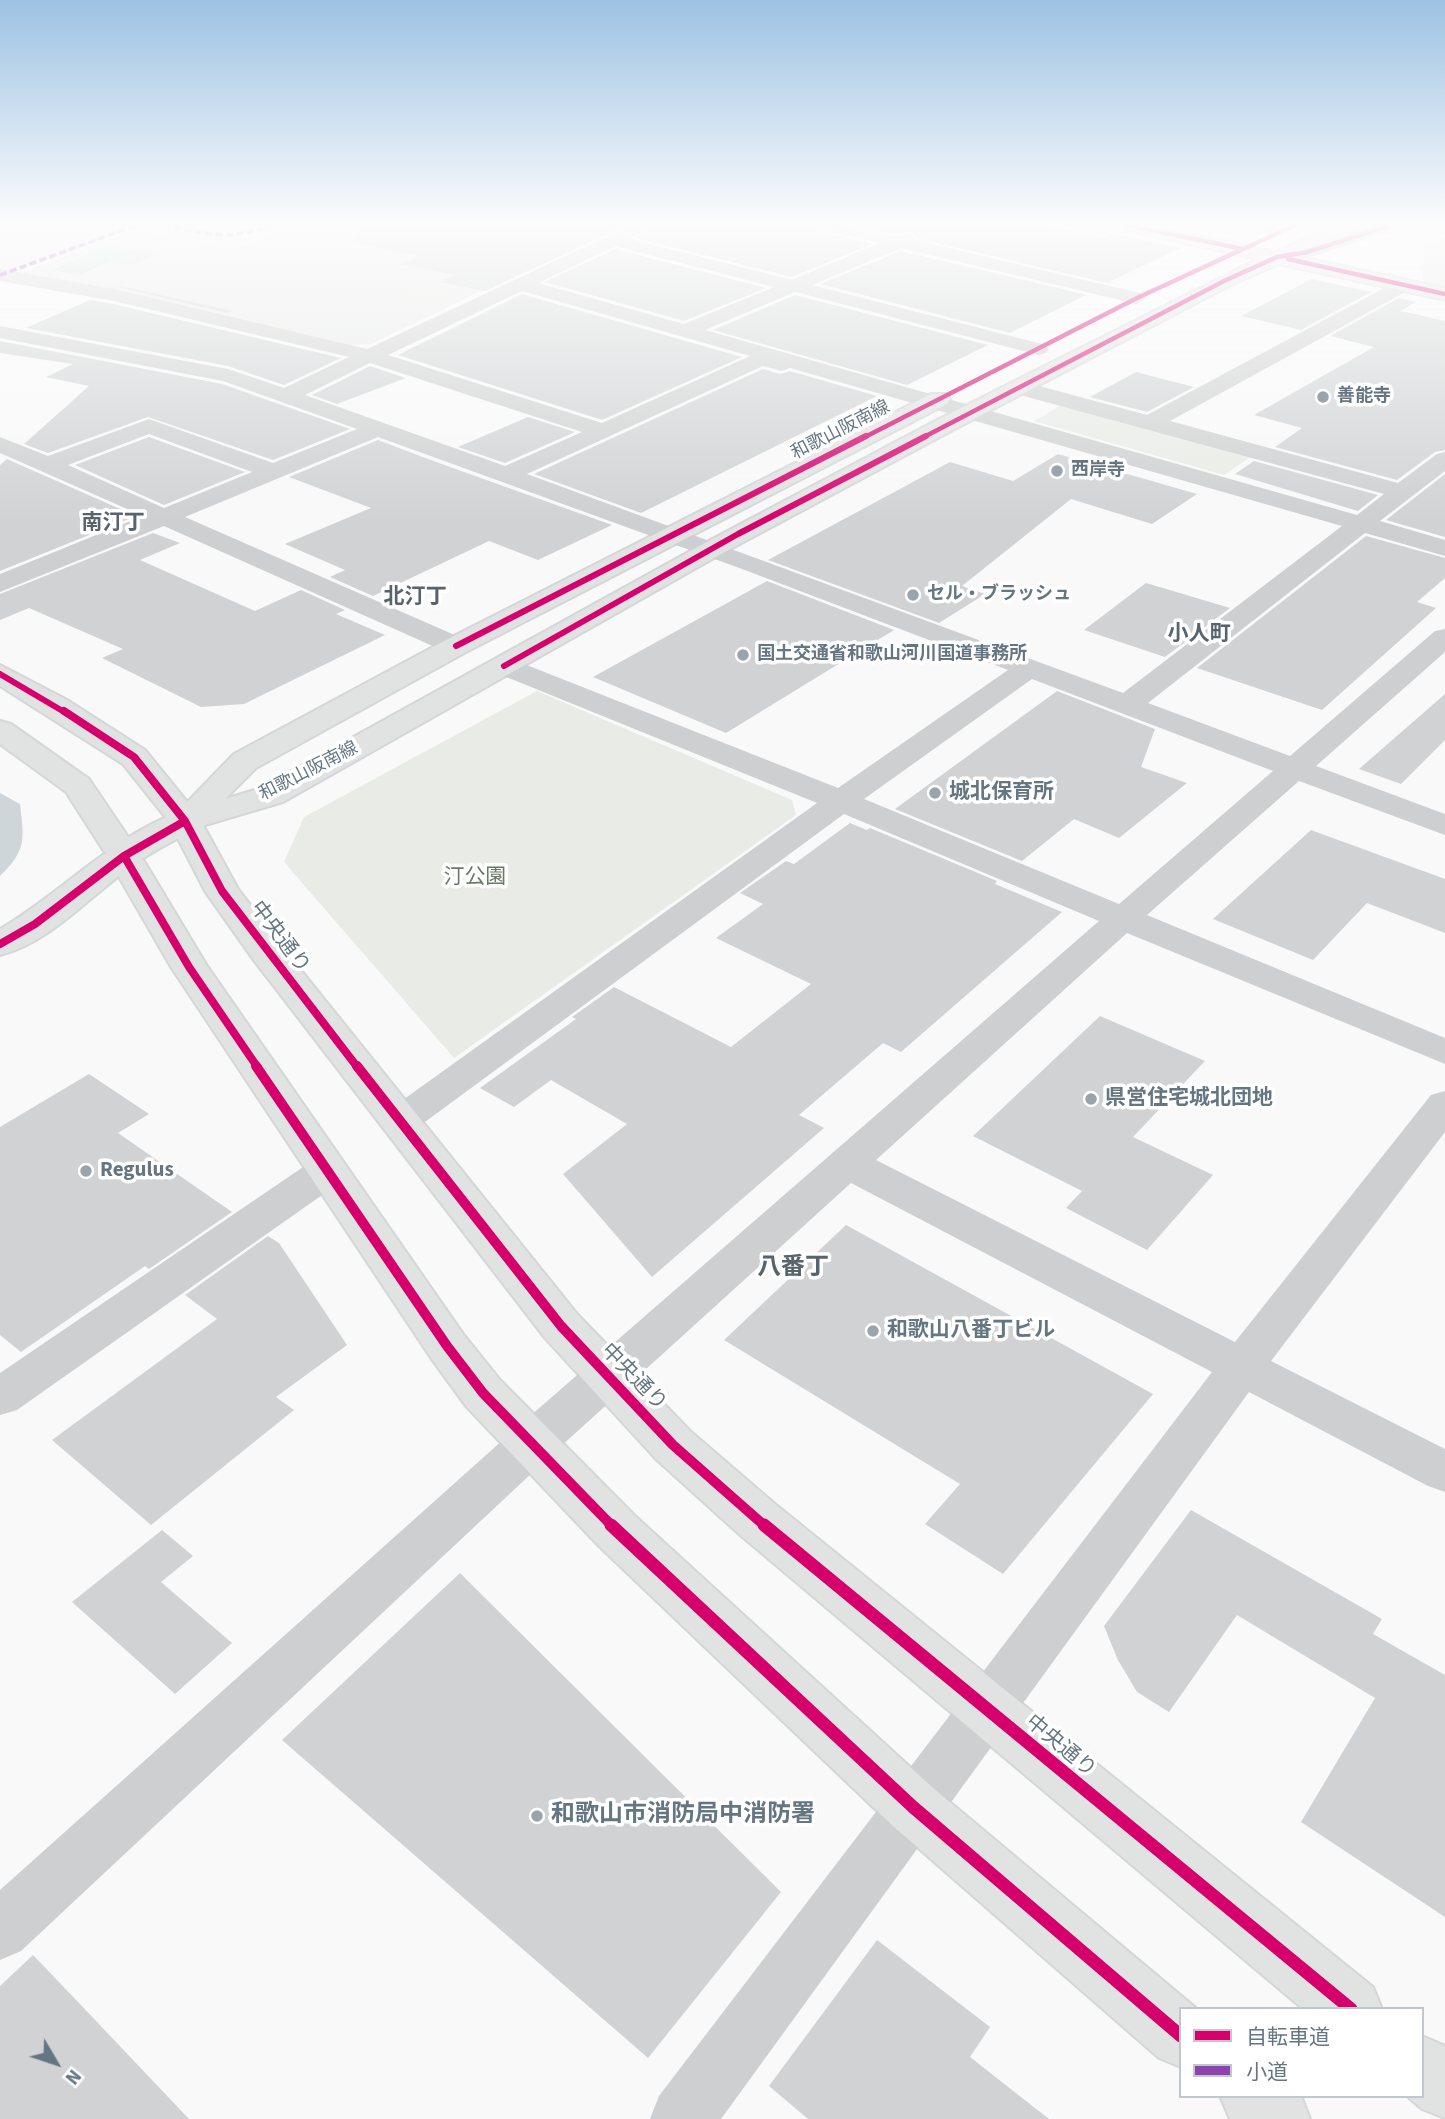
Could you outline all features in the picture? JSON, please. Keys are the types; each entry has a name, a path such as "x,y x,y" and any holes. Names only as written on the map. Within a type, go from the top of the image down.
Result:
{"main road":[{"name":"和歌山阪南線","path":"185,821 245,761 456,646 1087,324"},
{"name":"和歌山阪南線","path":"185,821 272,795 712,549 1140,324"},
{"name":"中央通り","path":"0,674 56,706 134,757 185,821 222,891 400,1121 561,1326 606,1378 673,1445 757,1519 1349,2007"},
{"path":"0,730 78,786 124,856 189,967 447,1346 483,1392 617,1531 913,1807 1179,2034"},
{"path":"0,944 35,924 124,856 185,821"},
{"path":"1424,2069 1445,2086"},
{"path":"1254,2098 1278,2119"}],"street":[{"path":"1,333 22,324"},
{"path":"234,324 369,356 600,430"},
{"path":"287,395 436,324"},
{"path":"660,324 1445,548"},
{"path":"685,331 702,324"},
{"path":"941,324 1039,349"},
{"path":"1150,423 1333,324"},
{"path":"1,333 228,375 287,395 712,549 1445,825"},
{"path":"508,474 761,359 812,374 851,379"},
{"path":"1017,387 1403,492"},
{"path":"44,466 149,426 274,472"},
{"path":"0,584 380,428"},
{"path":"0,444 44,466 166,517 456,646"},
{"path":"1127,705 1445,459"},
{"path":"0,1930 531,1444 1123,918 1445,637"},
{"path":"504,666 841,801 1445,1052"},
{"path":"400,1121 841,801 1028,669"},
{"path":"682,2119 1242,1368 1445,1104"},
{"path":"847,1163 1445,1472"},
{"path":"0,1396 327,1171"}],"shaded area":[{"path":"254,324 413,324 371,344 351,345"},
{"path":"0,793 20,804 23,835 15,859 0,876"}],"green space":[{"path":"266,324 300,324 299,328 329,336 363,337 362,342 349,343"},
{"path":"1063,404 1252,456 1224,475 1034,421"},
{"name":"汀公園","path":"537,691 792,800 796,815 454,1058 284,862 304,817"}],"building":[{"path":"35,324 197,324 341,358 284,385 228,366 26,328"},
{"path":"461,324 626,324 742,357 602,420 398,355"},
{"path":"727,324 907,324 988,345 907,385 713,330"},
{"path":"975,324 1028,324 1010,333"},
{"path":"1275,324 1312,324 1301,330"},
{"path":"1352,324 1445,324 1445,450 1435,452 1397,480 1275,447 1302,428 1254,415 1374,347 1330,336"},
{"path":"0,341 222,384 350,429 273,460 148,417 48,453 24,444 89,386 46,377 73,364 0,353"},
{"path":"370,366 406,378 337,404 312,395"},
{"path":"763,369 780,374 790,371 877,396 641,513 534,474"},
{"path":"1136,372 1194,387 1147,412 1090,397"},
{"path":"528,417 575,432 505,463 458,447"},
{"path":"149,437 245,472 164,505 75,465"},
{"path":"378,440 612,525 538,560 489,541 373,596 330,577 345,570 285,544 371,508 289,477"},
{"path":"1058,454 1197,494 1152,524 1071,499 962,586 985,594 939,623 768,560 950,462 1013,481"},
{"path":"7,459 136,516 0,571 0,465"},
{"path":"1254,461 1378,495 1358,511 1235,474"},
{"path":"1445,474 1445,537 1386,520"},
{"path":"153,533 180,543 140,560 255,611 301,590 345,610 336,614 385,635 244,704 201,707 102,658 123,649 29,608 0,620 0,594"},
{"path":"1366,536 1445,558 1445,578 1417,602 1436,608 1322,710 1197,668"},
{"name":"国土交通省和歌山河川国道事務所","path":"767,581 894,630 726,733 593,677"},
{"path":"1146,583 1230,608 1165,657 1084,630"},
{"path":"1057,691 1155,729 1141,767 1187,783 1119,838 1074,819 1022,861 895,809"},
{"path":"1445,694 1445,740 1401,784 1359,769"},
{"path":"850,823 867,830 870,828 997,881 995,884 1062,912 901,1052 883,1043 799,1115 824,1128 652,1277 563,1174 627,1124 551,1080 514,1107 480,1088 576,1019 572,1017 614,987 731,1047 811,984 716,938 763,904 740,893 786,861 794,864"},
{"path":"1311,830 1445,879 1445,933 1367,903 1313,960 1213,919"},
{"name":"県営住宅城北団地","path":"1100,1016 1205,1061 1133,1137 1213,1175 1147,1250 1066,1208 1082,1191 973,1136"},
{"name":"Regulus","path":"89,1074 149,1114 118,1133 232,1212 149,1269 145,1266 21,1352 0,1335 0,1127"},
{"path":"846,1225 1153,1394 1003,1574 925,1524 960,1484 724,1340"},
{"path":"268,1236 279,1243 347,1345 276,1397 294,1410 151,1525 52,1440 217,1319 185,1295"},
{"path":"1191,1510 1382,1619 1373,1634 1445,1675 1445,1917 1301,1822 1375,1698 1237,1615 1169,1712 1137,1692 1118,1660 1104,1626"},
{"path":"162,1530 193,1556 161,1582 232,1643 175,1694 72,1602"},
{"name":"和歌山市消防局中消防署","path":"460,1573 781,1892 648,2058 282,1740"},
{"path":"877,1940 990,2027 970,2057 1049,2119 808,2119 769,2086"},
{"path":"33,1955 189,2119 0,2119 0,1986"}],"cycle path":[{"path":"456,646 1086,324"},
{"path":"504,666 738,534 1142,324"},
{"path":"0,674 56,706 134,757 185,821 222,891 266,951 561,1326 673,1445 757,1519 1349,2007"},
{"path":"0,944 35,924 124,856 185,821"},
{"path":"124,856 189,967 447,1346 483,1393 617,1531 913,1807 1179,2034"}],"place":[{"name":"善能寺","path":"1323,397"},
{"name":"西岸寺","path":"1057,471"},
{"name":"セル・ブラッシュ","path":"913,595"},
{"name":"国土交通省和歌山河川国道事務所","path":"743,655"},
{"name":"城北保育所","path":"935,793"},
{"name":"県営住宅城北団地","path":"1091,1099"},
{"name":"Regulus","path":"86,1171"},
{"name":"和歌山八番丁ビル","path":"873,1331"},
{"name":"和歌山市消防局中消防署","path":"537,1816"}],"district":[{"name":"南汀丁","path":"113,524"},
{"name":"北汀丁","path":"415,598"},
{"name":"小人町","path":"1199,635"},
{"name":"八番丁","path":"793,1269"}]}
